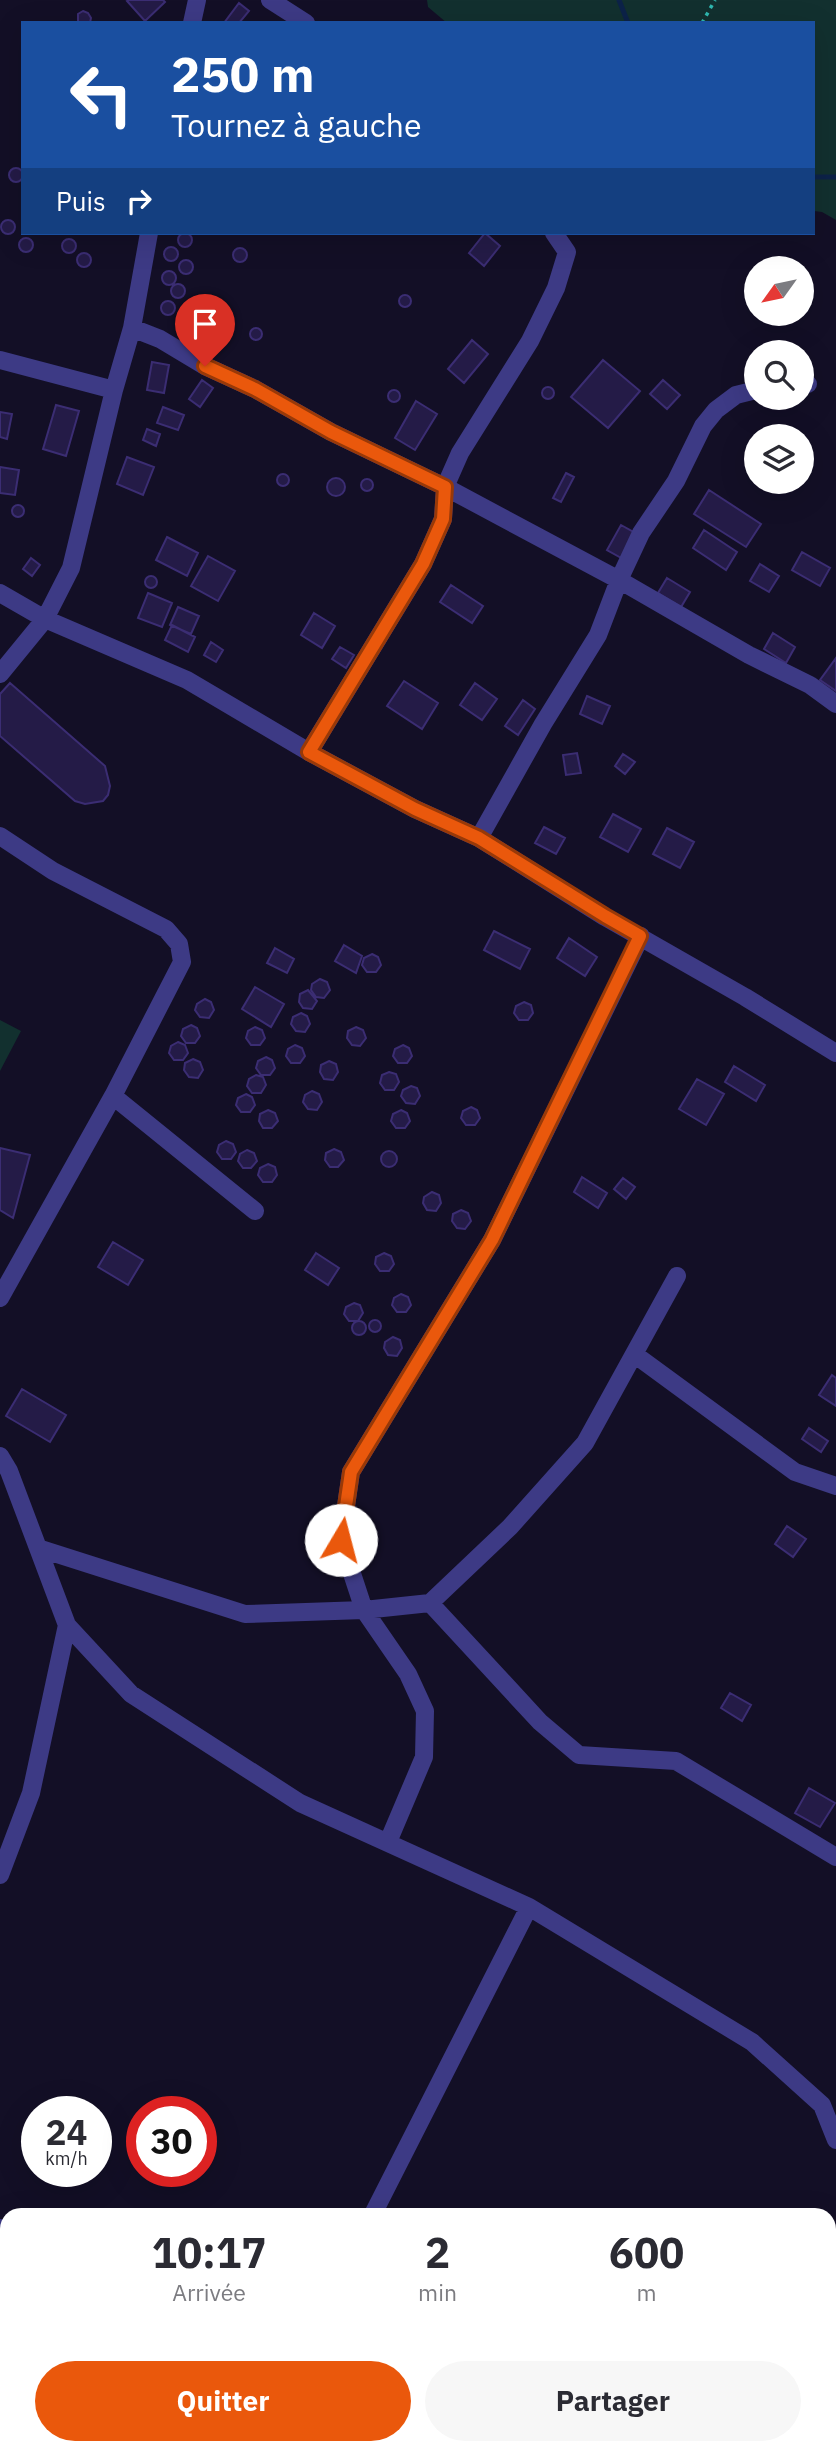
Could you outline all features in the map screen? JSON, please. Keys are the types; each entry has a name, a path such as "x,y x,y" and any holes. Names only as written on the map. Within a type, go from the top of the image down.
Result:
{"street":[{"path":"192,21 197,0"},
{"path":"270,0 303,21"},
{"path":"0,674 45,619 71,568 114,390 132,328 149,235"},
{"path":"309,752 423,564 443,519 445,487 460,453 530,341 556,288 567,252 555,235"},
{"path":"132,328 160,339 205,366 255,389 331,432 445,487 619,580 749,655 810,685 836,704"},
{"path":"0,359 114,390"},
{"path":"479,838 543,724 598,635 619,580 642,533 676,481 703,426 716,410 736,395 744,393"},
{"path":"0,593 45,619 187,680 309,752 415,809 479,838 836,1053"},
{"path":"0,836 53,871 166,929 179,944 182,962 113,1096 0,1297"},
{"path":"388,1842 424,1757 425,1711 408,1674 364,1610 341,1540 351,1472 492,1240 640,936"},
{"path":"113,1096 255,1211"},
{"path":"38,1548 245,1614 364,1610 430,1603 510,1527 585,1443 677,1276"},
{"path":"634,1354 795,1472 836,1486"},
{"path":"0,1456 9,1471 67,1625 131,1694 300,1804 529,1907 752,2042 822,2105 836,2140"},
{"path":"430,1603 540,1722 579,1755 676,1762 836,1857"},
{"path":"0,1875 31,1793 67,1625"},
{"path":"376,2208 529,1907"}],"path":[{"path":"703,21 715,0"}],"green space":[{"path":"427,0 836,0 836,220 815,211 815,21 445,21 428,7"},
{"path":"0,1020 21,1031 0,1071"}],"building":[{"path":"127,1 165,2 145,21"},
{"path":"239,3 249,11 241,21 226,21"},
{"path":"83,11 88,13 90,21 78,21 78,14"},
{"path":"13,168 19,168 21,180 13,182 9,178 9,172"},
{"path":"5,220 11,220 15,227 11,234 5,234 1,230 1,224"},
{"path":"180,235 192,237 192,243 188,247 182,247 178,243"},
{"path":"483,235 487,235 500,246 484,266 469,253"},
{"path":"23,238 29,238 33,245 29,252 23,252 19,248 19,242"},
{"path":"66,239 72,239 76,246 72,253 66,253 62,249 62,243"},
{"path":"168,247 174,247 178,254 174,261 168,261 164,257 164,251"},
{"path":"237,248 243,248 247,255 243,262 237,262 233,258 233,252"},
{"path":"81,253 87,253 91,260 87,267 81,267 77,263 77,257"},
{"path":"183,260 189,260 193,267 189,274 183,274 179,270 179,264"},
{"path":"166,271 172,271 176,278 172,285 166,285 162,281 162,275"},
{"path":"175,284 181,284 185,291 181,298 175,298 171,294 171,288"},
{"path":"405,295 411,301 405,307 399,301"},
{"path":"165,301 171,301 175,308 171,315 165,315 161,311 161,305"},
{"path":"256,328 262,334 256,340 250,334"},
{"path":"472,340 488,354 464,383 448,369"},
{"path":"603,360 640,391 608,428 571,397"},
{"path":"152,362 169,365 164,393 147,390"},
{"path":"202,380 213,388 200,407 189,399"},
{"path":"663,380 680,395 667,409 650,394"},
{"path":"548,387 554,393 548,399 542,393"},
{"path":"394,390 400,396 394,402 388,396"},
{"path":"416,401 437,414 415,450 395,438"},
{"path":"56,405 79,411 66,456 43,449"},
{"path":"163,407 184,415 178,430 157,423"},
{"path":"0,412 12,414 7,439 0,437"},
{"path":"147,429 160,434 156,446 143,440"},
{"path":"127,457 154,467 143,495 117,484"},
{"path":"0,467 19,470 15,495 0,493"},
{"path":"566,473 574,477 561,502 553,498"},
{"path":"283,474 289,480 283,486 277,480"},
{"path":"336,478 342,481 345,487 342,493 336,496 330,493 327,487 330,481"},
{"path":"367,479 373,485 367,491 361,485"},
{"path":"709,490 761,524 746,547 694,514"},
{"path":"18,505 24,511 18,517 12,511"},
{"path":"621,525 637,534 623,559 607,550"},
{"path":"704,530 737,552 726,570 693,548"},
{"path":"167,537 198,553 187,576 156,560"},
{"path":"802,552 830,568 820,586 792,570"},
{"path":"208,556 235,571 218,601 191,586"},
{"path":"31,558 40,565 32,576 23,569"},
{"path":"760,564 779,576 769,592 750,581"},
{"path":"151,576 157,582 151,588 145,582"},
{"path":"667,578 690,592 681,607 658,593"},
{"path":"451,585 483,606 472,623 440,602"},
{"path":"148,593 172,603 162,627 138,618"},
{"path":"178,607 199,616 191,634 170,625"},
{"path":"314,613 335,626 322,648 301,635"},
{"path":"172,625 195,637 188,652 165,640"},
{"path":"773,633 795,647 786,663 764,649"},
{"path":"211,642 223,650 216,662 204,655"},
{"path":"340,647 354,655 346,668 332,659"},
{"path":"836,658 836,691 820,680"},
{"path":"404,681 438,703 422,729 387,706"},
{"path":"10,683 105,766 110,786 103,801 85,804 75,801 0,736 0,694"},
{"path":"475,683 497,699 482,720 460,705"},
{"path":"587,696 610,706 602,724 580,714"},
{"path":"523,700 535,709 518,735 505,726"},
{"path":"577,753 581,773 566,775 563,755"},
{"path":"623,754 635,762 625,774 615,766"},
{"path":"613,814 641,829 628,852 600,837"},
{"path":"544,827 565,838 556,854 535,843"},
{"path":"667,828 694,842 680,868 653,854"},
{"path":"494,931 530,949 520,969 484,950"},
{"path":"569,938 597,957 585,976 557,958"},
{"path":"344,945 362,956 356,973 335,961"},
{"path":"275,948 294,959 287,973 267,963"},
{"path":"372,954 378,957 381,965 376,972 367,972 362,965 364,958"},
{"path":"320,979 327,982 330,990 324,998 316,997 311,990 312,984"},
{"path":"255,987 284,1004 271,1027 242,1009"},
{"path":"308,990 317,1001 312,1009 303,1008 299,1002 300,994"},
{"path":"205,999 211,1002 214,1010 209,1018 200,1017 195,1010 197,1004"},
{"path":"524,1002 531,1005 533,1013 528,1020 519,1020 514,1013 516,1006"},
{"path":"301,1013 307,1016 310,1024 305,1032 296,1031 291,1024 293,1017"},
{"path":"191,1025 197,1028 200,1036 195,1043 186,1043 181,1036 183,1029"},
{"path":"255,1027 262,1030 265,1038 260,1045 251,1045 246,1038 248,1031"},
{"path":"356,1027 363,1030 366,1038 360,1046 352,1045 347,1038 348,1031"},
{"path":"178,1042 185,1045 188,1053 183,1060 174,1060 169,1053 171,1046"},
{"path":"295,1045 302,1048 305,1056 300,1063 291,1063 286,1056 288,1049"},
{"path":"403,1045 409,1048 412,1056 407,1063 398,1063 393,1056 395,1049"},
{"path":"266,1057 272,1060 275,1068 270,1075 261,1075 256,1068 258,1061"},
{"path":"193,1059 200,1062 203,1070 198,1078 189,1077 184,1070 185,1063"},
{"path":"329,1061 336,1064 338,1072 333,1080 324,1079 320,1072 321,1065"},
{"path":"734,1066 765,1085 756,1101 725,1082"},
{"path":"389,1072 396,1074 399,1082 394,1090 385,1090 380,1083 382,1075"},
{"path":"256,1075 263,1077 266,1085 261,1093 252,1093 247,1086 249,1079"},
{"path":"697,1079 724,1094 706,1125 679,1109"},
{"path":"411,1086 417,1088 420,1096 415,1104 406,1103 401,1096 403,1090"},
{"path":"312,1091 319,1094 322,1102 317,1110 308,1109 303,1102 305,1095"},
{"path":"246,1094 252,1097 255,1105 250,1112 241,1112 236,1105 238,1098"},
{"path":"471,1107 477,1110 480,1118 475,1125 466,1125 461,1118 463,1111"},
{"path":"268,1110 275,1113 278,1121 272,1128 263,1128 259,1121 260,1114"},
{"path":"401,1110 407,1113 410,1121 405,1128 396,1128 391,1121 393,1114"},
{"path":"226,1141 233,1144 236,1152 231,1159 222,1159 217,1152 219,1145"},
{"path":"0,1148 30,1155 13,1218 0,1210"},
{"path":"334,1149 341,1152 344,1160 338,1167 330,1167 325,1160 326,1153"},
{"path":"247,1150 254,1153 257,1161 251,1168 243,1168 238,1161 240,1154"},
{"path":"389,1151 397,1159 389,1167 381,1159"},
{"path":"268,1164 275,1167 277,1175 272,1182 263,1182 258,1175 260,1168"},
{"path":"582,1177 607,1193 598,1208 574,1192"},
{"path":"623,1178 635,1187 626,1199 614,1189"},
{"path":"432,1192 439,1195 441,1203 436,1211 427,1210 423,1203 424,1197"},
{"path":"461,1210 468,1213 471,1221 465,1229 457,1228 452,1221 453,1214"},
{"path":"113,1242 143,1260 128,1285 98,1267"},
{"path":"316,1253 339,1268 328,1285 305,1270"},
{"path":"384,1253 391,1256 394,1264 389,1271 380,1271 375,1264 376,1257"},
{"path":"401,1294 408,1297 411,1305 406,1312 397,1312 392,1305 394,1298"},
{"path":"354,1303 360,1305 363,1313 358,1321 349,1321 344,1314 346,1307"},
{"path":"375,1320 381,1326 375,1332 369,1326"},
{"path":"359,1321 364,1323 364,1333 359,1335 354,1333 352,1328 354,1323"},
{"path":"393,1337 400,1340 402,1348 397,1356 388,1355 384,1348 385,1342"},
{"path":"832,1375 836,1378 836,1406 819,1395"},
{"path":"22,1389 66,1415 50,1442 6,1416"},
{"path":"809,1428 828,1441 821,1452 802,1439"},
{"path":"787,1526 806,1539 793,1557 775,1544"},
{"path":"730,1693 751,1705 742,1721 721,1708"},
{"path":"809,1788 835,1803 820,1827 795,1813"}],"waterway":[{"path":"619,0 627,21"},
{"path":"815,177 836,177"}],"route":[{"path":"205,366 255,389 331,432 445,487 443,519 423,564 309,752 336,764 415,809 479,838 640,936 492,1240 351,1472 341,1540"}]}
